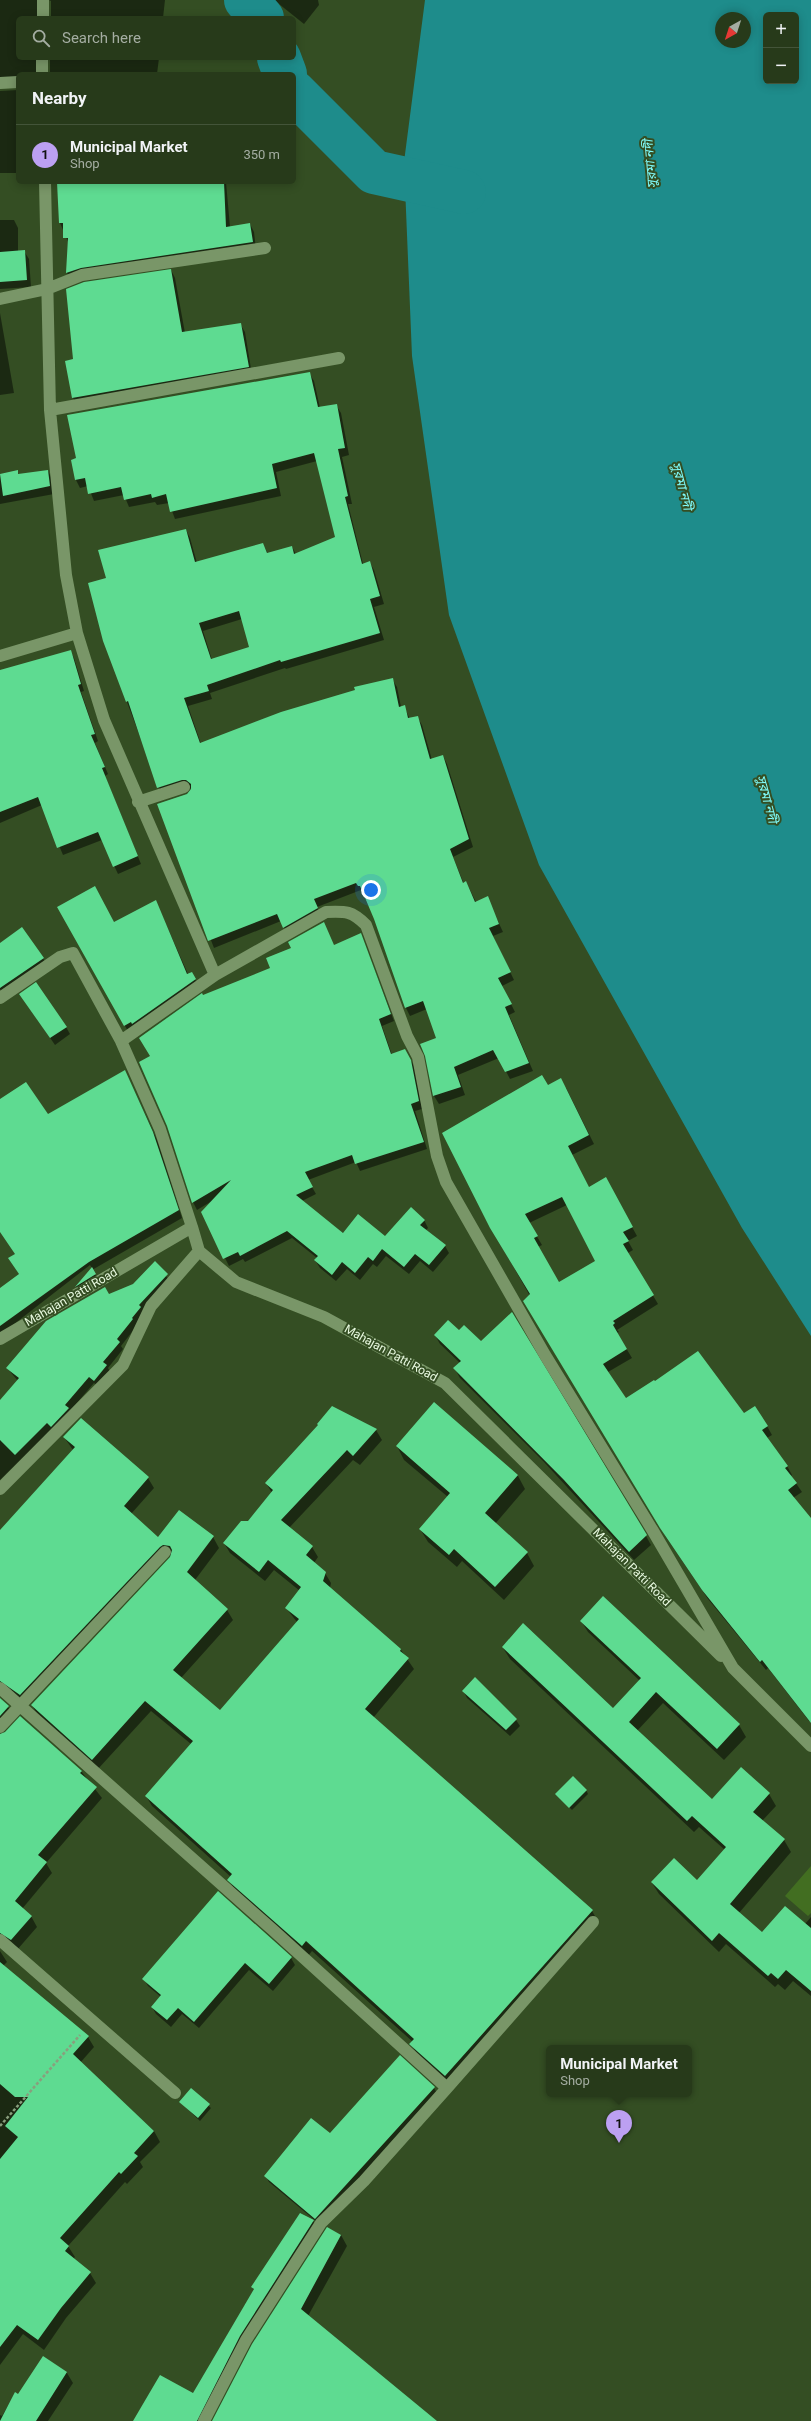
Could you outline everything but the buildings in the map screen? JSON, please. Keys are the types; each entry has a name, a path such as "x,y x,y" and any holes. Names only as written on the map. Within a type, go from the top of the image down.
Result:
{"street":[{"path":"43,0 43,16"},
{"path":"42,60 42,72"},
{"path":"0,83 16,82"},
{"path":"45,184 50,410 66,575 78,633 104,720 138,802 215,975"},
{"path":"0,299 47,288 82,275 265,248"},
{"path":"50,410 339,358"},
{"path":"0,656 78,633"},
{"path":"138,802 184,786"},
{"path":"121,1041 215,975 326,912 342,911 355,914 366,925 407,1036 418,1057 436,1156 446,1182 545,1355 648,1524 733,1668 811,1746"},
{"path":"0,998 60,957 73,953 121,1041 160,1129 199,1251 151,1306 123,1365 0,1489"},
{"name":"Mahajan Patti Road","path":"0,1339 192,1227"},
{"name":"Mahajan Patti Road","path":"199,1251 236,1282 324,1317 445,1383 733,1668"},
{"path":"0,1727 165,1552"},
{"path":"0,1688 447,2088"},
{"path":"204,2421 246,2340 321,2223 364,2181 412,2130 593,1922"},
{"path":"0,1940 175,2093"}],"path":[{"path":"0,2126 92,2021"}],"green space":[{"path":"811,1866 811,1913 808,1916 785,1896"}],"water":[{"name":"সুরমা নদী","path":"425,0 811,0 811,1336 742,1228 539,865 449,615 412,356 404,162"}],"waterway":[{"path":"246,0 260,16"},
{"path":"280,60 284,72"},
{"path":"296,94 374,172 464,192"}],"place":[{"name":"Municipal Market","path":"619,2143"}]}
